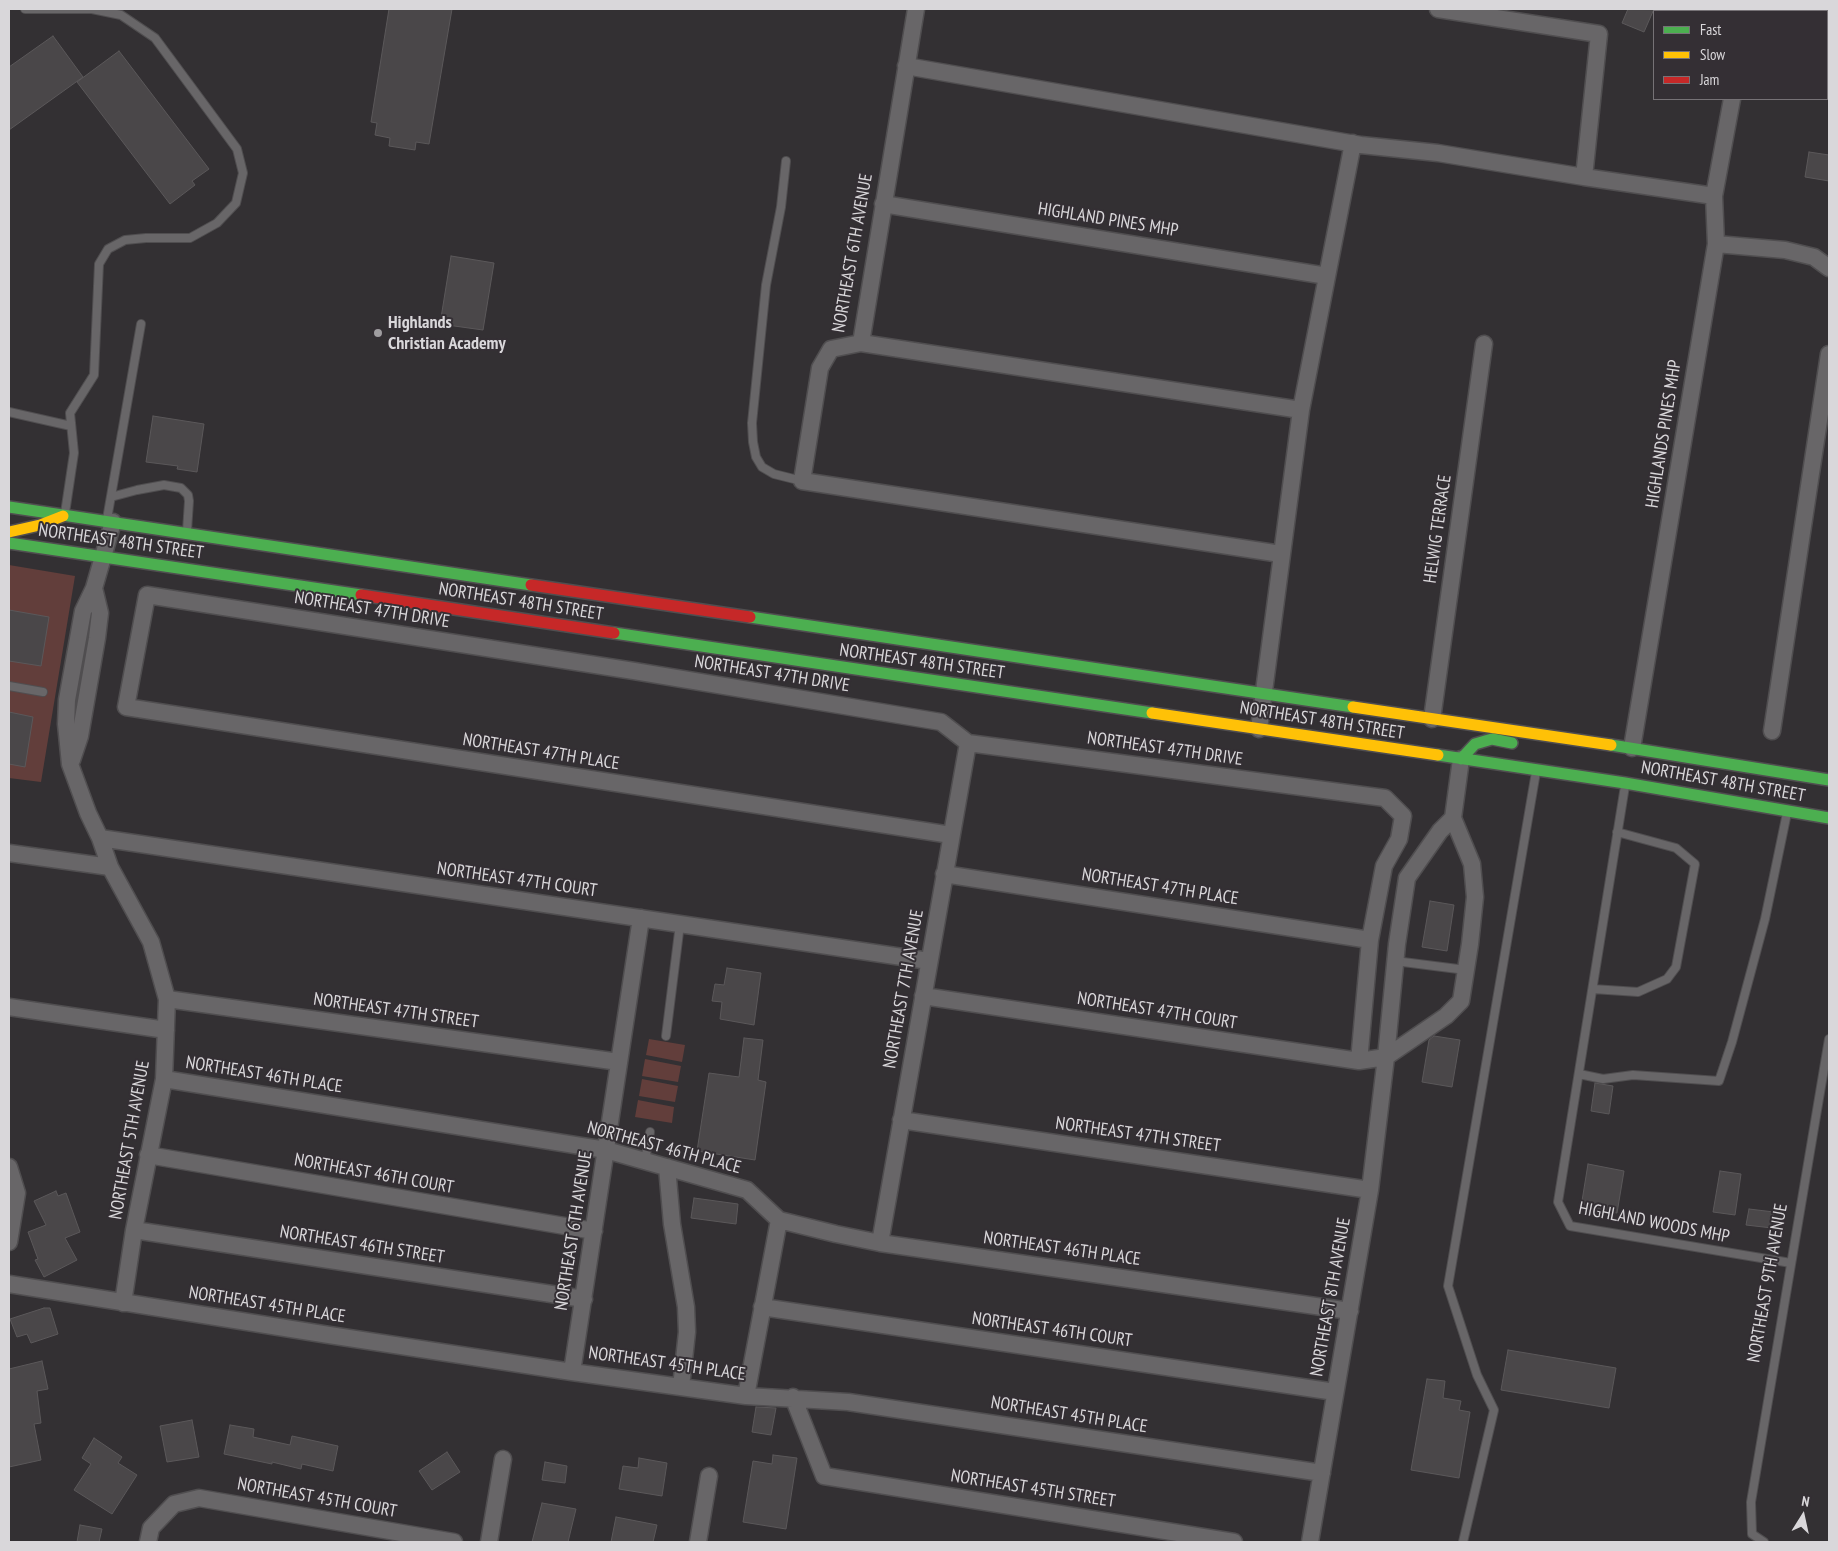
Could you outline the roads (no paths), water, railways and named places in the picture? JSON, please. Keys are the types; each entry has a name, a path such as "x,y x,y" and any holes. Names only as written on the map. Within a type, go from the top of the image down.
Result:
{"main road":[{"name":"NORTHEAST 48TH STREET","path":"9,507 1632,748 1829,780"},
{"path":"9,532 40,525 64,515"},
{"name":"NORTHEAST 48TH STREET","path":"9,543 724,651 1625,783 1829,818"},
{"path":"1460,760 1475,744 1492,739 1525,745"},
{"path":"1612,757 1640,760 1680,756"}],"street":[{"name":"NORTHEAST 6TH AVENUE","path":"802,481 820,368 831,349 860,343 916,9"},
{"path":"1438,9 1599,34 1584,177"},
{"path":"906,66 1353,143 1438,153 1714,196"},
{"path":"1732,100 1714,196 1716,244 1785,250 1814,257 1829,268"},
{"path":"1259,729 1301,410 1353,143"},
{"name":"HIGHLAND PINES MHP","path":"883,204 1327,276"},
{"name":"HIGHLANDS PINES MHP","path":"1632,748 1716,244"},
{"path":"860,343 1301,410"},
{"name":"HELWIG TERRACE","path":"1432,719 1484,344"},
{"path":"1772,731 1829,354"},
{"path":"802,481 1281,554"},
{"name":"NORTHEAST 5TH AVENUE","path":"110,522 94,588 82,611 66,700 70,764 110,867 151,942 167,999 164,1080 134,1230 123,1303"},
{"name":"NORTHEAST 47TH PLACE","path":"147,595 126,707 951,835"},
{"name":"NORTHEAST 47TH DRIVE","path":"147,595 634,671 941,722 968,743 1385,798 1403,816 1399,839 1384,866 1370,940"},
{"name":"NORTHEAST 7TH AVENUE","path":"880,1243 968,743"},
{"path":"1386,1056 1446,1016 1461,1001 1475,897 1472,864 1453,818 1460,760"},
{"name":"NORTHEAST 8TH AVENUE","path":"1310,1542 1370,1190 1395,961 1407,878 1440,831 1453,818"},
{"name":"NORTHEAST 47TH COURT","path":"100,838 929,961"},
{"path":"9,853 110,867"},
{"name":"NORTHEAST 47TH PLACE","path":"944,874 1370,940"},
{"name":"NORTHEAST 6TH AVENUE","path":"572,1372 641,918"},
{"path":"1359,1061 1370,940"},
{"name":"NORTHEAST 47TH COURT","path":"923,996 1359,1061 1386,1056"},
{"name":"NORTHEAST 47TH STREET","path":"167,999 619,1062"},
{"path":"9,1007 166,1030"},
{"name":"NORTHEAST 46TH PLACE","path":"164,1080 606,1150 747,1190 779,1220 880,1243 1350,1311"},
{"name":"NORTHEAST 47TH STREET","path":"902,1120 1370,1190"},
{"name":"NORTHEAST 46TH COURT","path":"148,1156 594,1231"},
{"path":"9,1167 17,1192 9,1242"},
{"path":"667,1167 673,1234 686,1307 687,1332 681,1387"},
{"path":"746,1396 779,1220"},
{"name":"NORTHEAST 46TH STREET","path":"134,1230 584,1299"},
{"name":"NORTHEAST 45TH PLACE","path":"9,1284 572,1372 746,1396 793,1397 848,1402 1322,1473"},
{"name":"NORTHEAST 46TH COURT","path":"762,1307 1336,1392"},
{"name":"NORTHEAST 45TH STREET","path":"793,1397 824,1476 1234,1542"},
{"path":"489,1542 503,1459"},
{"path":"698,1542 709,1476"},
{"name":"NORTHEAST 45TH COURT","path":"148,1542 151,1528 174,1504 199,1498 454,1542"}],"lane":[{"path":"25,9 92,9 121,15 155,38 238,149 243,173 236,203 217,223 190,238 125,240 108,249 99,264 94,375 70,413 74,453 64,515"},
{"path":"786,161 781,207 766,285 752,423 756,457 762,467 774,474 802,481"},
{"path":"110,522 111,497 141,324"},
{"path":"9,412 72,426"},
{"path":"111,497 164,484 180,488 188,496 189,500 187,533"},
{"path":"9,686 44,692"},
{"path":"1463,1542 1494,1410 1478,1375 1448,1286 1537,770"},
{"name":"HIGHLAND WOODS MHP","path":"1625,783 1558,1202 1570,1226 1792,1263"},
{"path":"1579,1074 1603,1079 1633,1075 1719,1080 1732,1042 1765,919 1787,811"},
{"path":"1593,989 1638,992 1667,979 1676,966 1695,864 1676,848 1617,832"},
{"path":"666,1036 680,924"},
{"path":"1395,961 1466,970"},
{"name":"NORTHEAST 9TH AVENUE","path":"1764,1542 1752,1534 1751,1502 1829,1039"},
{"path":"645,1161 650,1132"}],"place":[{"name":"Highlands Christian Academy","path":"378,333"}]}
